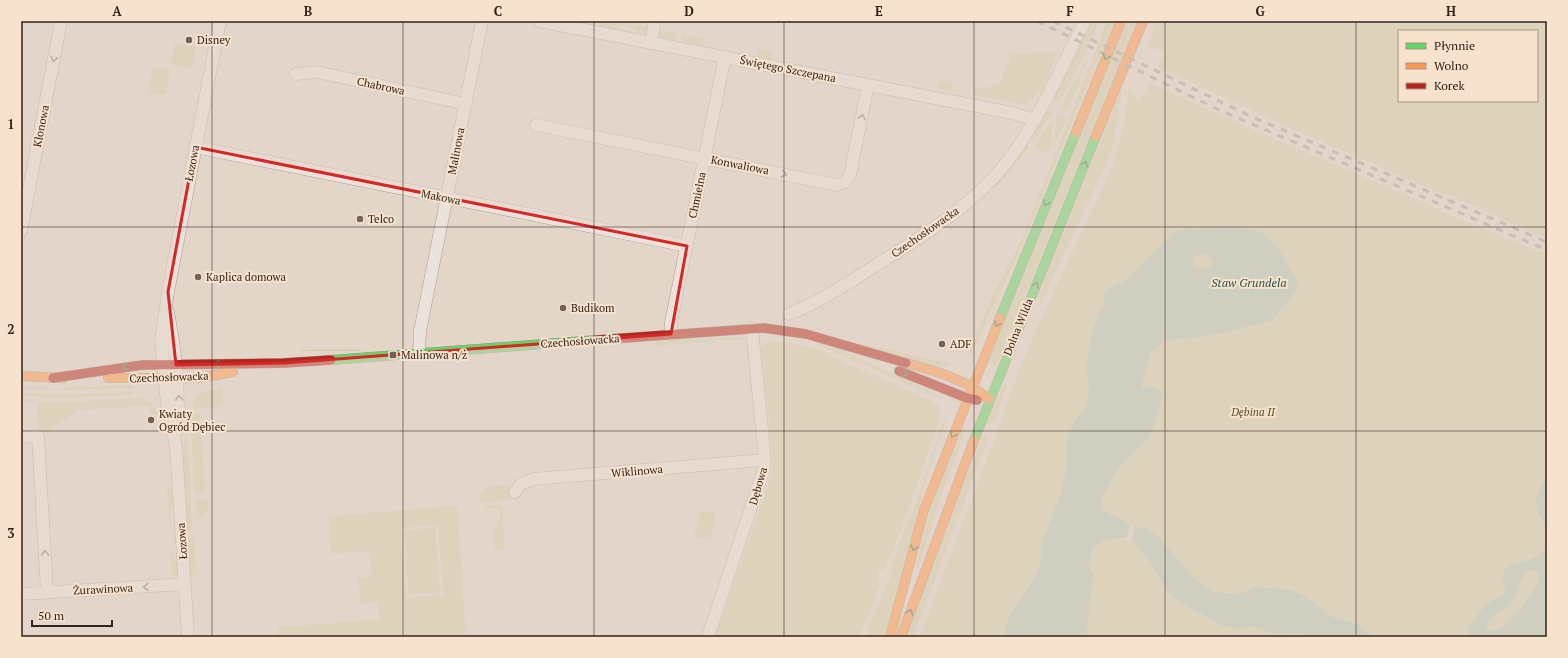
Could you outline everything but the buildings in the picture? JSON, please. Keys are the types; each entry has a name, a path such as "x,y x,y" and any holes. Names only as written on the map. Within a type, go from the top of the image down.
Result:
{"street":[{"name":"Klonowa","path":"21,231 24,197 61,21"},
{"name":"Łozowa","path":"188,637 176,446 167,404 171,378 167,305 168,292 195,147 220,21"},
{"name":"Malinowa","path":"419,353 420,331 482,21"},
{"name":"Świętego Szczepana","path":"539,21 1012,113 1035,120"},
{"path":"651,43 655,21"},
{"name":"Czechosłowacka","path":"789,314 821,300 890,257 957,211 976,194 1004,165 1035,120 1085,21"},
{"name":"Dolna Wilda","path":"890,637 924,510 967,398 1121,21"},
{"name":"Dolna Wilda","path":"901,637 928,559 990,399 1143,21"},
{"name":"Chmielna","path":"671,334 671,322 725,57"},
{"name":"Chabrowa","path":"296,74 317,72 466,104"},
{"name":"Konwaliowa","path":"536,125 837,185 847,180 850,175 868,85"},
{"name":"Makowa","path":"195,147 687,246"},
{"name":"Czechosłowacka","path":"53,378 136,366 284,363 671,334 752,329 781,329 804,332 872,354 898,360 972,386 990,399"},
{"name":"Dębowa","path":"708,637 762,479 765,460 752,329"},
{"name":"Czechosłowacka","path":"872,354 894,369 967,398 990,399"},
{"name":"Czechosłowacka","path":"21,376 53,378 205,377 284,363"},
{"path":"21,437 38,436 47,592"},
{"name":"Wiklinowa","path":"515,492 521,484 533,479 765,460"},
{"name":"Żurawinowa","path":"21,594 185,584"}],"highlighted area":[{"path":"195,147 687,246 671,334 284,363 176,365 168,292"}],"green space":[{"path":"601,21 617,24 616,30 600,27"},
{"path":"1092,21 1099,21 1084,56 1062,98 1057,101 1052,99"},
{"path":"1107,21 1114,21 1015,262 971,356 968,352 991,299 1021,241"},
{"path":"1127,21 1137,21 996,366 987,363"},
{"path":"1157,21 1547,21 1547,238 1445,193 1444,195 1257,113 1158,67 1165,52 1150,47 1144,54"},
{"path":"631,24 649,28 646,34 638,33"},
{"path":"658,30 677,33 676,40 659,37"},
{"path":"682,35 704,39 702,45 681,41"},
{"path":"175,43 196,47 192,68 171,64"},
{"path":"758,49 772,52 771,59 756,56"},
{"path":"1058,52 1042,94 1037,92 1029,103 1020,104 973,95 975,88 983,89 1001,82 1011,54"},
{"path":"1088,57 1069,109 1065,111 1059,110"},
{"path":"156,67 170,70 166,94 148,94 152,70"},
{"path":"938,81 953,84 951,92 937,89"},
{"name":"Dębina II","path":"1150,83 1249,128 1439,209 1439,211 1547,255 1547,637 920,637 997,433 1011,391 1039,323 1110,173 1123,131 1129,88 1139,102"},
{"path":"1122,89 1113,144 1103,171 1038,308 1044,280"},
{"path":"1049,111 1053,112 1034,140 1030,139 1045,113"},
{"path":"1057,113 1064,116 1065,121 1053,148"},
{"path":"1053,119 1051,144 1047,154 1034,145"},
{"path":"1027,144 1028,149 994,189 993,186"},
{"path":"742,337 744,339 654,346 653,341"},
{"path":"777,341 812,348 935,403 940,408 940,417 907,513 885,569 879,571 878,578 880,585 859,637 715,637 770,480 773,459 761,348 763,343"},
{"path":"814,343 839,349 942,397 937,397"},
{"path":"859,343 952,364 936,368"},
{"path":"355,349 366,351 299,350"},
{"path":"1005,381 1006,387 995,420 991,424 986,424"},
{"path":"134,385 134,388 53,390 21,388 21,386 53,389"},
{"path":"222,388 223,402 220,403 220,407 193,408 192,406 194,400 199,394"},
{"path":"21,391 53,395 134,392 131,395 53,398 21,395"},
{"path":"140,398 149,401 158,414 150,414 149,406 77,410 49,432 38,432 37,402 21,402 21,399 54,403"},
{"path":"200,414 205,493 195,494 190,417 191,415"},
{"path":"186,417 193,531 190,532 186,527 183,461"},
{"path":"947,420 931,461 886,637 865,637 893,571 890,569 916,502 943,422"},
{"path":"962,426 966,428 941,496 919,566 915,568 933,503"},
{"path":"984,434 987,436 987,442 913,637 904,637"},
{"path":"490,486 509,486 511,500 480,502 478,495 480,491"},
{"path":"171,487 174,505 170,510 171,522 169,523 167,488"},
{"path":"209,499 209,509 197,520 196,500"},
{"path":"502,505 505,549 495,550 493,526 496,526 496,521 500,521 500,509 485,508 484,506"},
{"path":"457,506 466,637 278,637 278,627 379,620 378,602 360,604 358,578 372,577 370,551 331,554 329,516","holes":["438,525 444,595 406,598 401,528"]},
{"path":"701,510 716,513 710,540 694,536"},
{"path":"435,528 440,592 409,594 404,530"},
{"path":"191,538 194,538 196,573 191,576 189,574 187,543"},
{"path":"171,554 173,554 174,560 177,563 179,576 172,576"}],"water":[{"name":"Staw Grundela","path":"1222,226 1257,231 1267,236 1280,251 1298,283 1296,292 1271,321 1211,335 1164,341 1150,354 1142,384 1143,388 1148,388 1151,386 1159,390 1162,398 1159,411 1149,438 1119,466 1102,498 1101,509 1126,521 1136,529 1140,527 1148,529 1158,537 1196,580 1213,592 1239,594 1255,587 1290,590 1303,595 1332,617 1357,624 1374,637 1316,637 1299,633 1270,633 1263,629 1247,626 1238,629 1223,626 1178,601 1168,593 1150,561 1132,540 1125,537 1106,540 1093,547 1089,566 1093,574 1086,637 1003,637 1010,615 1028,589 1039,569 1042,553 1041,541 1046,533 1062,491 1067,466 1067,439 1074,421 1086,408 1089,390 1087,367 1091,336 1099,312 1104,305 1104,292 1114,285 1124,282 1175,232 1188,228 1197,229","holes":["1202,254 1208,255 1213,262 1208,267 1200,269 1192,264 1194,256"]},
{"path":"1547,480 1547,527 1540,515 1536,503 1539,491"},
{"path":"1547,548 1547,637 1468,637 1468,628 1486,604 1502,595 1506,587 1502,578 1506,568 1539,556","holes":["1531,570 1537,571 1539,574 1539,580 1533,593 1500,628 1495,631 1487,630 1487,623 1512,600 1524,574"]}],"pier":[{"path":"1130,525 1135,527 1131,542 1126,540"}],"railway":[{"path":"1037,21 1219,110 1547,250"},
{"path":"1053,21 1250,116 1547,242"}],"traffic: fast":[{"path":"1000,318 1076,132"},
{"path":"974,440 1096,136"},
{"path":"331,360 597,340"}],"traffic: slow":[{"path":"1076,132 1121,21"},
{"path":"1096,136 1143,21"},
{"path":"890,637 924,510 1000,318"},
{"path":"906,363 949,376 970,386 989,399"},
{"path":"108,378 199,378 233,372"},
{"path":"21,376 63,378"},
{"path":"901,637 974,440"}],"traffic: jam":[{"path":"597,340 764,328 806,334 906,363"},
{"path":"53,378 142,365 284,363 331,360"},
{"path":"899,371 967,398 977,400"}],"place":[{"name":"Disney","path":"189,40"},
{"name":"Telco","path":"360,219"},
{"name":"Kaplica domowa","path":"198,277"},
{"name":"Budikom","path":"563,308"},
{"name":"ADF","path":"942,344"},
{"name":"Malinowa n/ż","path":"393,355"},
{"name":"Kwiaty Ogród Dębiec","path":"151,420"}]}
